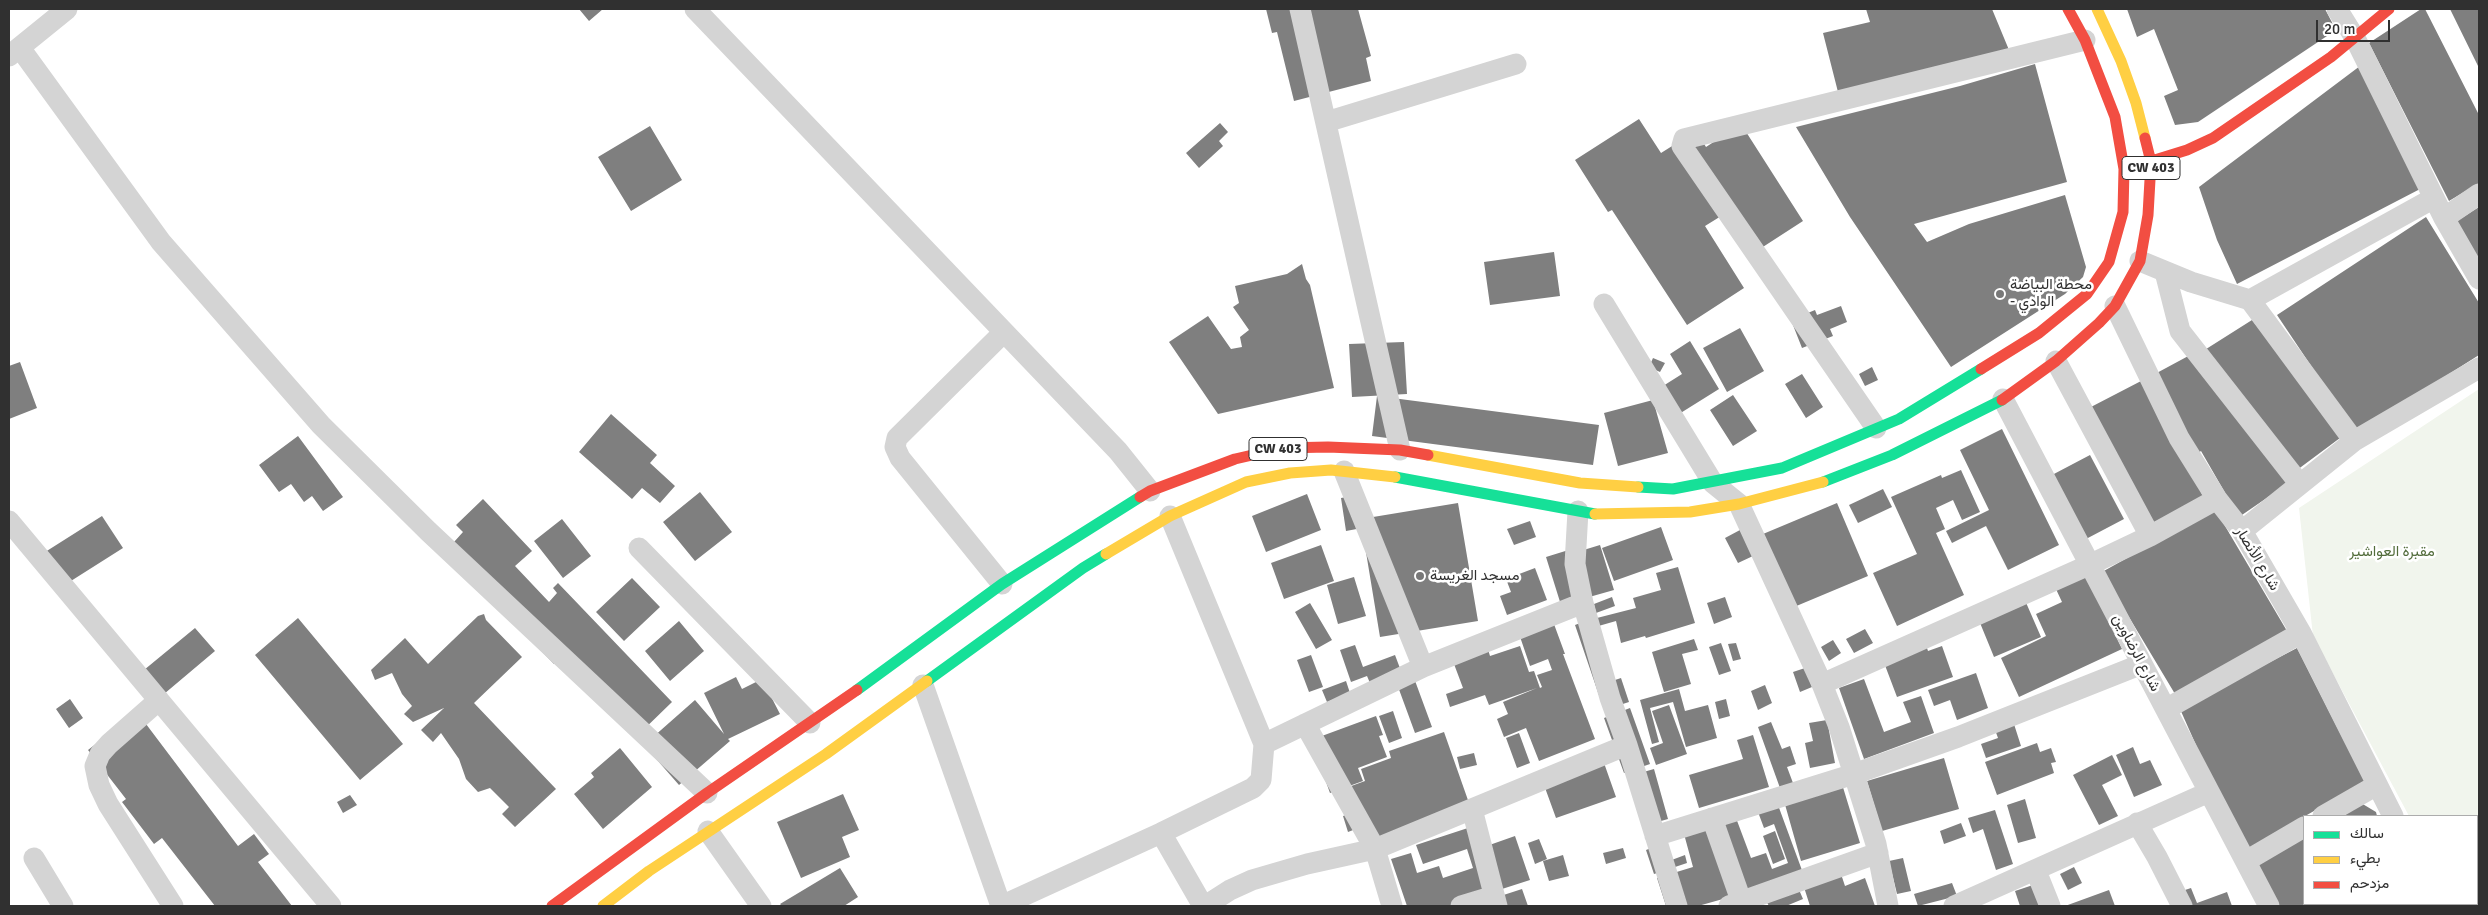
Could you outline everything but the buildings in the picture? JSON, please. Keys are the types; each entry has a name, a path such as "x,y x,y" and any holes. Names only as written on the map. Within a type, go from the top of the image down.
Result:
{"main road":[{"name":"CW 403","path":"552,906 707,793 810,723 1002,584 1150,491 1235,459 1282,448 1328,447 1400,450 1599,485 1673,489 1713,483 1782,468 1899,419 2038,333 2062,316 2087,294 2109,262 2123,212 2124,169 2115,117 2085,40 2068,9"},
{"name":"CW 403","path":"602,906 649,871 826,754 1083,568 1170,516 1246,482 1290,473 1344,471 1382,475 1578,511 1627,515 1690,512 1739,504 1824,482 1875,462 2003,399 2056,361 2099,323 2115,306 2140,260 2148,215 2151,162 2136,103 2122,61 2097,9"},
{"path":"2124,169 2151,162 2213,138 2331,57 2389,9"}],"street":[{"path":"66,9 14,52 161,242 321,425 428,531 707,793"},
{"path":"695,9 1118,451 1150,491"},
{"path":"1300,9 1400,450"},
{"path":"2338,9 2355,38 2444,218 2479,279"},
{"path":"1876,428 1682,146 1684,139 2085,40"},
{"path":"1326,122 1516,64"},
{"path":"2444,218 2479,194"},
{"path":"2250,300 2434,198"},
{"path":"2140,260 2165,272 2250,300 2354,441"},
{"path":"2165,272 2180,331 2299,483"},
{"path":"1604,304 1713,483 1739,504 1822,684 1854,774 1878,853 1888,906"},
{"name":"شارع الأنصار","path":"2115,306 2179,438 2217,499 2242,530 2300,633 2392,815"},
{"path":"1002,584 900,458 895,447 897,438 1004,332"},
{"path":"2056,361 2150,536"},
{"path":"2242,530 2354,441 2479,368"},
{"name":"شارع الرضاوين","path":"2003,399 2269,906"},
{"path":"1344,471 1423,667"},
{"path":"1822,684 2089,565 2150,536 2217,499"},
{"path":"1578,511 1575,564 1583,603 1610,698 1627,745 1677,906"},
{"path":"923,685 1001,906 1254,788 1261,780 1264,744 1170,516"},
{"path":"9,521 331,906"},
{"path":"639,548 810,723"},
{"path":"1264,744 1423,667 1583,603"},
{"path":"2166,709 2300,633"},
{"path":"1656,836 1854,774 1958,737 2142,664"},
{"path":"159,700 109,744 100,754 95,766 108,804 173,906"},
{"path":"1305,724 1375,848 1392,906"},
{"path":"1161,833 1204,906 1230,890 1252,880 1307,864 1375,848 1627,745"},
{"path":"2325,815 2377,785"},
{"path":"1963,905 2209,792"},
{"path":"1461,906 1496,901 1472,809"},
{"path":"1712,818 1738,905 1878,853"},
{"path":"2137,824 2157,857 2182,906"},
{"path":"2246,861 2303,828"},
{"path":"708,831 761,906"},
{"path":"34,858 63,906"},
{"path":"2036,871 2050,906"}],"green space":[{"name":"مقبرة العواشير","path":"2479,389 2479,906 2456,905 2478,905 2478,815 2408,815 2313,636 2299,508"}],"traffic: fast":[{"path":"1638,487 1673,489 1782,468 1899,419 1981,369"},
{"path":"1823,482 1892,455 2002,400"},
{"path":"1395,477 1595,514"},
{"path":"857,690 1002,584 1140,497"},
{"path":"927,681 1083,568 1106,554"}],"traffic: slow":[{"path":"2097,9 2121,61 2136,103 2145,138"},
{"path":"1428,455 1580,483 1638,487"},
{"path":"1106,554 1170,516 1246,482 1290,473 1331,470 1395,477"},
{"path":"1595,514 1690,512 1739,504 1823,482"},
{"path":"603,906 649,871 826,754 927,681"}],"traffic: jam":[{"path":"1981,369 2039,333 2087,294 2109,262 2123,212 2124,169 2115,117 2085,40 2068,9"},
{"path":"2129,168 2187,150 2213,138 2331,57 2389,9"},
{"path":"2002,400 2056,361 2099,323 2115,306 2140,261 2148,215 2151,162 2145,138"},
{"path":"1140,497 1150,491 1235,459 1283,448 1328,447 1400,450 1428,455"},
{"path":"552,906 707,793 857,690"}],"place":[{"name":"محطة البياضة - الوادي","path":"2000,294"},
{"name":"مسجد الغريسة","path":"1420,576"}]}
